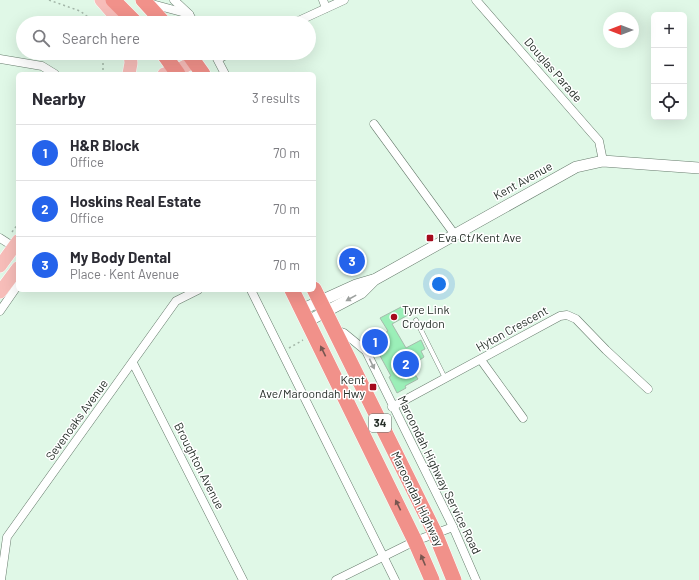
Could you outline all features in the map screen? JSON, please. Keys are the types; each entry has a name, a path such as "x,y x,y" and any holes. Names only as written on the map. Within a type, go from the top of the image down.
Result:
{"highway":[{"path":"113,0 129,16"},
{"path":"145,1 158,16"},
{"path":"166,60 172,72"},
{"name":"Maroondah Highway","path":"293,292 415,540 432,580"},
{"name":"Maroondah Highway","path":"320,301 435,533 454,580"}],"main road":[{"path":"101,0 115,16"},
{"path":"129,72 131,60"},
{"path":"176,72 198,67"},
{"name":"Kent Avenue","path":"305,315 320,301 356,285 374,280 576,167 603,161 699,168"},
{"path":"0,266 16,244"},
{"path":"0,292 16,271"}],"street":[{"path":"174,0 189,14"},
{"path":"323,0 326,8"},
{"path":"309,16 344,0"},
{"name":"Douglas Parade","path":"476,0 599,141 603,161"},
{"path":"145,1 189,14"},
{"path":"0,59 42,66 52,72"},
{"path":"218,60 224,72"},
{"path":"374,124 455,235"},
{"path":"0,238 16,244"},
{"path":"0,310 16,288"},
{"name":"Sevenoaks Avenue","path":"1,580 7,537 176,301 194,292"},
{"path":"252,292 395,580"},
{"name":"Hyton Crescent","path":"392,407 560,316 567,315 576,319 606,350 648,389"},
{"name":"Maroondah Highway Service Road","path":"334,330 344,333 366,351 392,407 452,527 476,580"},
{"path":"481,360 523,418"},
{"name":"Broughton Avenue","path":"133,363 243,580"},
{"path":"336,580 415,540 452,527"}],"lane":[{"path":"416,320 445,378"}],"path":[{"path":"49,0 80,11 87,16"},
{"path":"103,60 104,72"},
{"path":"281,350 292,347 305,339"}],"building":[{"path":"355,248 365,266 350,275 340,257"},
{"path":"403,306 408,315 392,324 406,348 421,340 425,349 421,351 424,357 414,364 418,371 414,373 418,379 405,386 406,388 397,393 389,377 391,376 372,341 388,331 380,318"}],"place":[{"name":"Eva Ct/Kent Ave","path":"430,238"},
{"name":"My Body Dental","path":"352,261"},
{"name":"Tyre Link Croydon","path":"394,317"},
{"name":"H&R Block","path":"375,342"},
{"name":"Hoskins Real Estate","path":"406,364"},
{"name":"Kent Ave/Maroondah Hwy","path":"373,387"}]}
